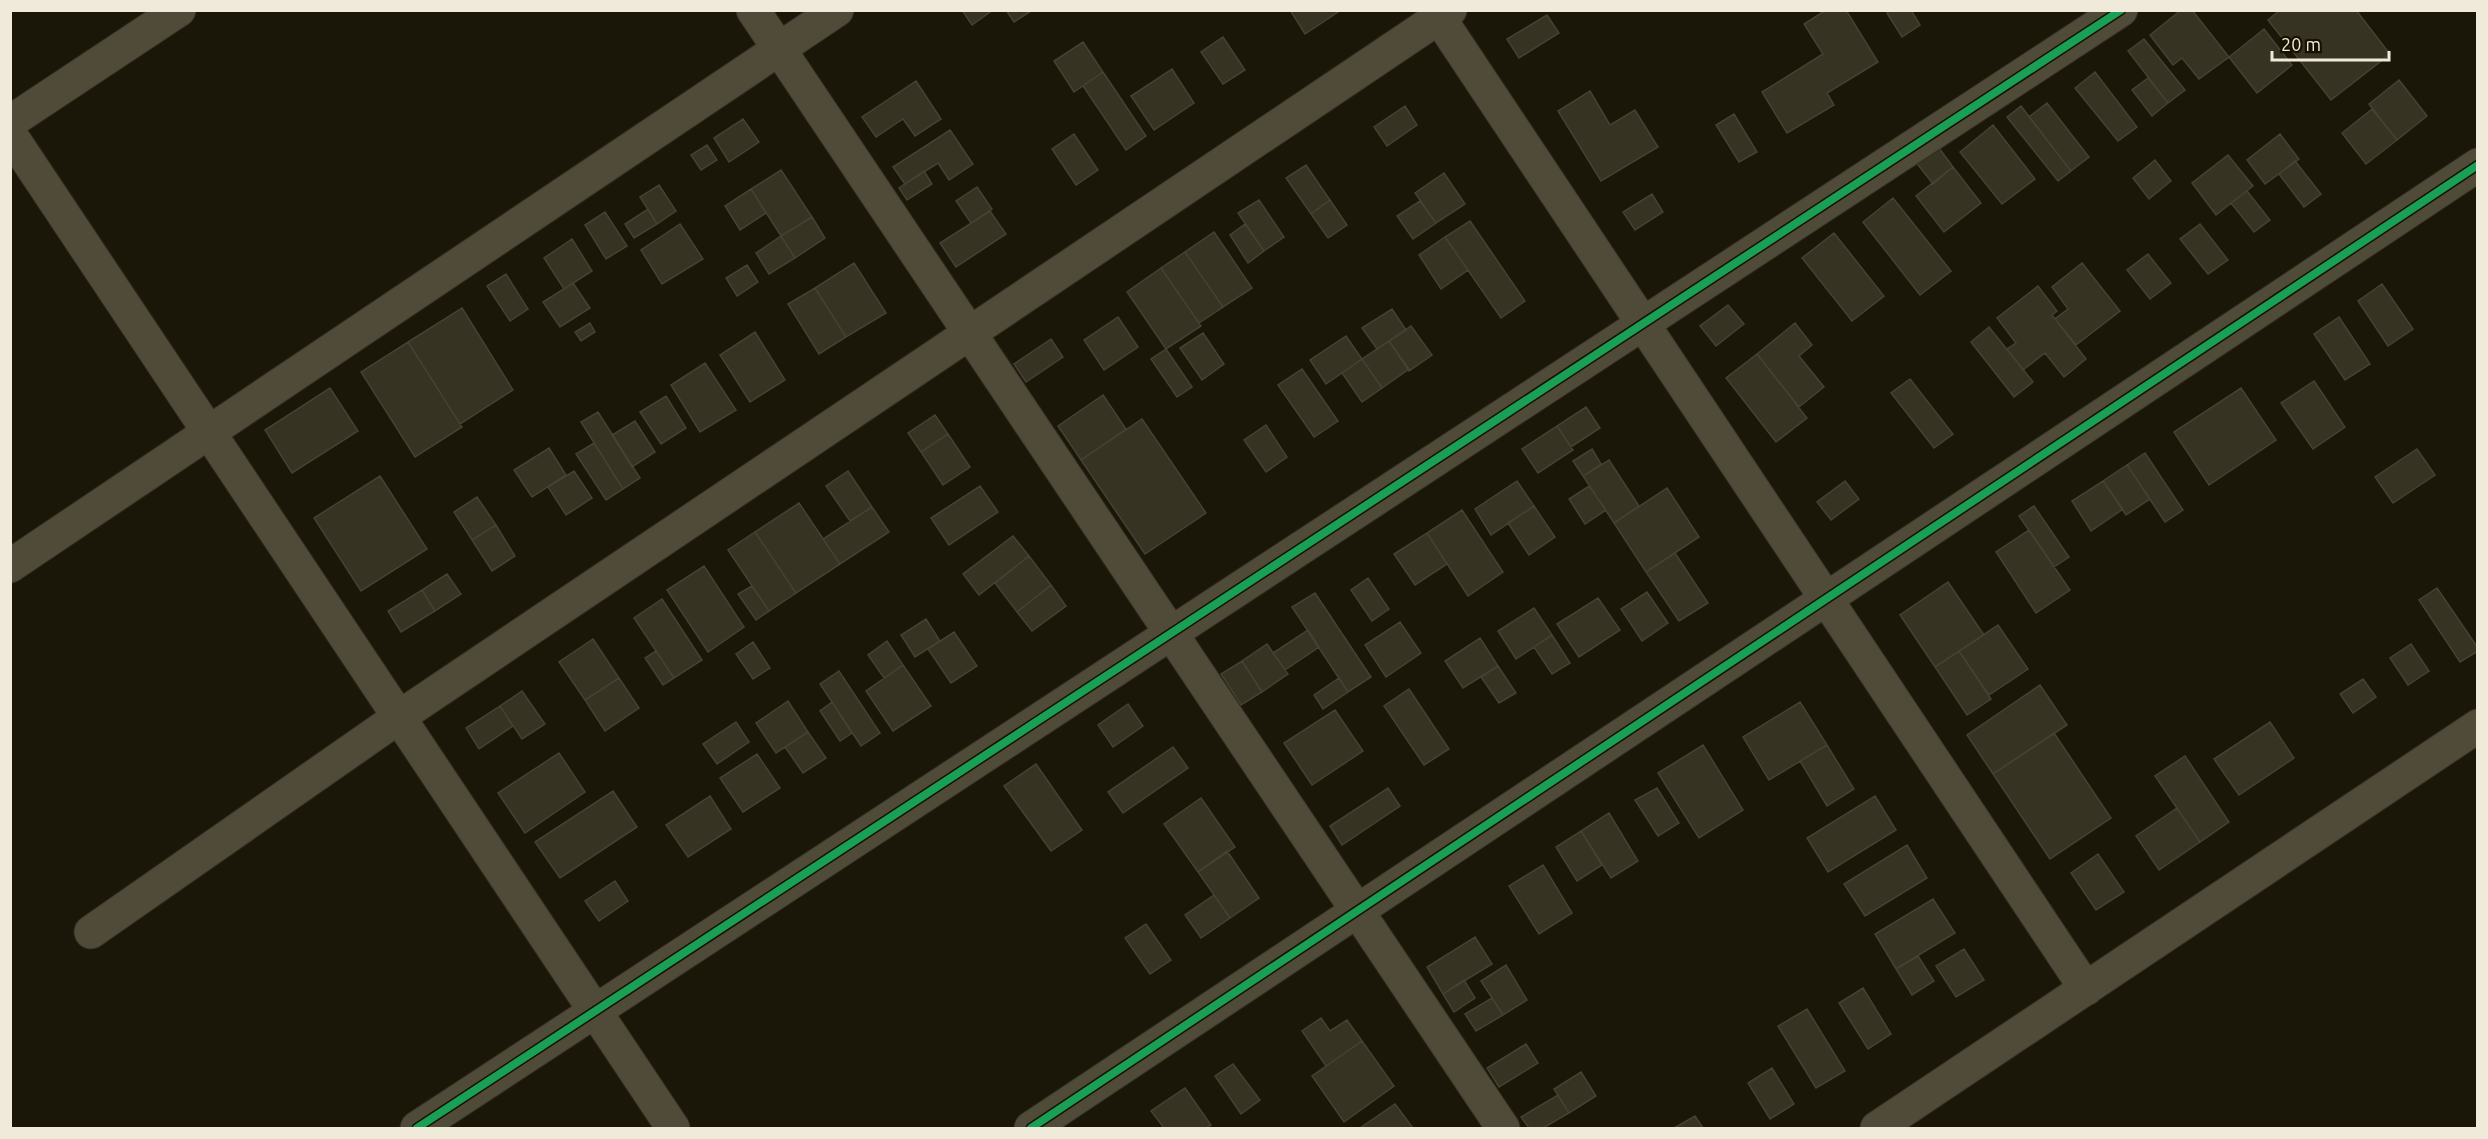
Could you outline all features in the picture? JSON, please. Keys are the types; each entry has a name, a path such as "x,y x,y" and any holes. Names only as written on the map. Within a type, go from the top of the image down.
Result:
{"street":[{"path":"10,122 179,10"},
{"path":"753,10 1503,1128"},
{"path":"10,566 837,10"},
{"path":"417,1128 2121,10"},
{"path":"91,932 399,717 1441,13 1642,324 2086,989"},
{"path":"10,134 673,1128"},
{"path":"1031,1128 2478,165"},
{"path":"1877,1128 2478,726"}],"building":[{"path":"962,10 993,10 972,25"},
{"path":"1006,10 1031,10 1031,11 1014,22"},
{"path":"1290,10 1341,10 1305,34"},
{"path":"1826,10 1846,10 1878,62 1827,93 1834,105 1787,133 1762,92 1823,54 1804,24"},
{"path":"1890,10 1911,10 1920,25 1902,37 1887,13"},
{"path":"2181,10 2192,10 2229,57 2199,79 2182,58 2173,65 2150,35"},
{"path":"2280,10 2356,10 2390,54 2331,100 2268,20"},
{"path":"1547,15 1559,33 1519,58 1507,39"},
{"path":"2264,29 2292,65 2257,93 2229,57"},
{"path":"1223,37 1245,70 1223,84 1201,52"},
{"path":"2144,39 2185,90 2168,103 2128,51"},
{"path":"1083,42 1103,72 1074,92 1054,61"},
{"path":"1172,69 1194,103 1154,130 1131,96"},
{"path":"1103,72 1146,136 1126,150 1083,86"},
{"path":"2095,72 2137,127 2118,141 2075,88"},
{"path":"2148,78 2168,103 2152,116 2132,90"},
{"path":"2399,80 2427,116 2397,140 2369,104"},
{"path":"916,81 941,119 915,136 903,119 876,137 862,117"},
{"path":"1590,91 1610,125 1635,110 1658,147 1601,181 1558,111"},
{"path":"2047,103 2089,157 2071,171 2029,117"},
{"path":"1405,106 1417,125 1387,146 1374,127"},
{"path":"2021,106 2071,171 2058,181 2007,117"},
{"path":"2372,109 2397,140 2366,164 2342,133"},
{"path":"1734,114 1757,152 1739,162 1716,125"},
{"path":"743,119 759,142 729,162 714,138"},
{"path":"1993,125 2035,179 2002,204 1960,152"},
{"path":"950,130 973,164 949,180 938,163 905,184 893,167"},
{"path":"1074,134 1098,170 1076,185 1052,149"},
{"path":"2280,134 2299,159 2265,184 2247,160"},
{"path":"1936,144 1953,167 1933,184 1915,161"},
{"path":"707,145 717,160 701,170 691,155"},
{"path":"2228,155 2253,186 2216,215 2192,183"},
{"path":"2155,160 2171,181 2149,199 2133,178"},
{"path":"2295,161 2321,194 2304,207 2279,174"},
{"path":"1306,165 1330,200 1311,214 1286,178"},
{"path":"1953,167 1981,203 1944,232 1916,196"},
{"path":"781,170 812,217 781,236 751,189"},
{"path":"924,171 932,184 907,200 899,188"},
{"path":"1444,173 1465,204 1436,223 1415,193"},
{"path":"659,185 676,211 657,224 640,197"},
{"path":"977,187 992,209 971,223 956,201"},
{"path":"751,189 766,213 740,230 725,206"},
{"path":"2247,191 2270,220 2254,232 2231,203"},
{"path":"1652,194 1663,212 1635,230 1623,212"},
{"path":"1893,198 1951,271 1920,295 1863,222"},
{"path":"1259,200 1284,237 1264,251 1238,213"},
{"path":"1330,200 1347,225 1328,238 1311,214"},
{"path":"1420,201 1436,223 1413,239 1397,216"},
{"path":"648,209 657,224 634,238 625,224"},
{"path":"990,211 1006,234 956,267 940,243"},
{"path":"605,212 627,246 606,259 585,225"},
{"path":"812,217 825,238 795,258 781,236"},
{"path":"1470,221 1525,301 1501,318 1445,237"},
{"path":"680,224 703,259 662,284 641,250"},
{"path":"1245,224 1264,251 1248,263 1230,235"},
{"path":"2200,224 2228,260 2208,274 2180,239"},
{"path":"1214,232 1252,288 1223,307 1185,252"},
{"path":"1834,233 1884,296 1852,321 1802,258"},
{"path":"781,236 795,258 769,274 756,253"},
{"path":"1445,237 1468,270 1441,289 1419,255"},
{"path":"572,239 592,271 564,289 544,258"},
{"path":"1185,252 1223,307 1199,323 1161,268"},
{"path":"2148,254 2171,283 2150,299 2127,270"},
{"path":"854,263 886,313 846,337 815,288"},
{"path":"2082,263 2120,311 2076,345 2055,319 2068,309 2052,287"},
{"path":"747,265 758,282 737,296 726,278"},
{"path":"1161,268 1201,326 1166,349 1127,292"},
{"path":"506,274 528,309 510,321 487,286"},
{"path":"573,283 590,308 560,327 543,302"},
{"path":"2382,284 2413,329 2388,346 2358,301"},
{"path":"2038,286 2057,311 2052,315 2086,359 2064,377 2045,353 2023,370 2007,349 2016,343 1997,318"},
{"path":"815,288 846,337 819,354 788,304"},
{"path":"1728,305 1744,324 1716,346 1700,326"},
{"path":"462,308 513,390 460,424 408,342"},
{"path":"1392,309 1406,330 1377,349 1362,328"},
{"path":"1118,317 1138,347 1104,370 1084,340"},
{"path":"2339,317 2370,364 2345,380 2314,334"},
{"path":"590,323 595,332 581,341 575,332"},
{"path":"1795,323 1812,345 1799,356 1824,387 1799,407 1757,354"},
{"path":"1411,326 1432,355 1409,371 1389,341"},
{"path":"1989,327 2033,382 2014,397 1971,342"},
{"path":"755,332 785,380 750,402 720,355"},
{"path":"1203,333 1224,364 1202,380 1180,348"},
{"path":"1346,336 1362,359 1326,384 1310,360"},
{"path":"1051,339 1063,357 1026,382 1014,364"},
{"path":"1389,341 1409,369 1382,388 1362,359"},
{"path":"408,342 462,427 415,457 361,372"},
{"path":"1166,349 1192,387 1177,397 1151,359"},
{"path":"1757,354 1807,418 1776,442 1726,378"},
{"path":"1362,359 1382,388 1362,402 1342,373"},
{"path":"705,363 736,410 700,432 671,385"},
{"path":"1302,369 1338,421 1314,437 1278,385"},
{"path":"1910,379 1953,434 1934,448 1891,393"},
{"path":"2314,381 2345,427 2313,449 2281,403"},
{"path":"330,388 358,431 292,473 265,430"},
{"path":"2241,388 2276,440 2209,485 2174,432"},
{"path":"1103,395 1126,429 1081,460 1058,426"},
{"path":"666,396 686,428 661,444 640,412"},
{"path":"1586,407 1600,428 1571,447 1557,426"},
{"path":"598,412 640,478 623,489 581,422"},
{"path":"935,415 948,434 921,452 908,433"},
{"path":"1142,419 1206,513 1145,554 1081,460"},
{"path":"635,421 655,452 632,467 612,435"},
{"path":"1266,425 1287,457 1266,472 1244,440"},
{"path":"1557,426 1573,450 1538,473 1522,449"},
{"path":"948,434 970,467 943,485 921,452"},
{"path":"594,443 623,489 606,500 576,454"},
{"path":"549,448 566,475 532,497 514,470"},
{"path":"1592,449 1601,464 1583,476 1573,461"},
{"path":"2417,449 2435,475 2393,503 2375,477"},
{"path":"2145,453 2183,510 2165,522 2127,465"},
{"path":"1609,460 1639,506 1614,523 1583,476"},
{"path":"2127,465 2150,499 2126,515 2103,481"},
{"path":"574,471 592,498 566,515 548,487"},
{"path":"848,471 872,507 850,521 826,486"},
{"path":"380,476 427,549 361,591 314,518"},
{"path":"1517,481 1534,506 1491,535 1475,509"},
{"path":"1845,481 1859,499 1831,520 1817,502"},
{"path":"2103,481 2123,509 2091,531 2072,501"},
{"path":"980,486 998,512 949,545 931,518"},
{"path":"1589,486 1606,510 1585,524 1569,499"},
{"path":"1667,488 1699,537 1646,572 1614,523"},
{"path":"477,497 496,525 472,540 454,512"},
{"path":"799,503 840,564 796,593 755,532"},
{"path":"1534,506 1555,537 1529,555 1508,523"},
{"path":"2034,506 2069,557 2054,567 2019,516"},
{"path":"872,507 889,532 840,564 823,539"},
{"path":"1462,510 1503,572 1468,596 1427,533"},
{"path":"496,525 515,556 492,571 472,540"},
{"path":"2029,530 2070,590 2036,613 1996,552"},
{"path":"755,532 796,593 769,611 728,550"},
{"path":"1427,533 1447,564 1415,585 1394,554"},
{"path":"1013,536 1029,556 979,595 963,574"},
{"path":"1675,553 1708,603 1679,621 1646,572"},
{"path":"1029,556 1051,585 1017,612 995,583"},
{"path":"704,566 744,627 708,652 667,590"},
{"path":"447,574 461,594 435,611 422,590"},
{"path":"1368,578 1389,609 1372,621 1351,590"},
{"path":"1948,582 1984,635 1935,667 1900,615"},
{"path":"1051,585 1066,606 1032,631 1017,612"},
{"path":"752,586 769,611 756,620 738,594"},
{"path":"2437,588 2478,648 2478,651 2460,662 2419,600"},
{"path":"422,590 435,611 401,632 388,611"},
{"path":"1647,592 1668,623 1642,641 1621,609"},
{"path":"1315,593 1371,677 1348,692 1292,607"},
{"path":"1598,598 1620,630 1579,657 1557,624"},
{"path":"662,599 702,660 674,678 634,618"},
{"path":"1534,608 1552,635 1516,659 1498,631"},
{"path":"926,619 940,641 915,657 901,635"},
{"path":"1400,622 1421,653 1386,677 1365,645"},
{"path":"1998,625 2028,669 1989,695 1959,651"},
{"path":"1308,630 1319,647 1285,670 1273,653"},
{"path":"954,632 977,666 951,683 928,649"},
{"path":"1552,635 1570,663 1552,674 1534,647"},
{"path":"1480,638 1498,666 1463,688 1445,661"},
{"path":"593,639 619,678 585,700 559,662"},
{"path":"887,641 903,665 884,678 868,655"},
{"path":"753,642 770,668 753,679 736,654"},
{"path":"1267,644 1288,674 1262,692 1242,661"},
{"path":"2411,644 2429,671 2408,685 2390,658"},
{"path":"656,651 674,678 663,685 645,658"},
{"path":"1959,651 1991,699 1967,715 1935,667"},
{"path":"1242,661 1262,692 1241,705 1221,674"},
{"path":"903,665 931,706 893,731 866,691"},
{"path":"1498,666 1516,693 1499,703 1481,677"},
{"path":"839,671 880,733 861,746 820,684"},
{"path":"619,678 639,708 605,731 585,700"},
{"path":"1339,678 1348,692 1323,709 1314,695"},
{"path":"2363,679 2376,697 2353,713 2340,694"},
{"path":"2040,685 2067,725 1993,774 1967,735"},
{"path":"1409,689 1449,749 1424,765 1384,706"},
{"path":"522,691 545,724 522,739 500,706"},
{"path":"788,701 808,732 776,753 756,723"},
{"path":"832,702 852,733 840,741 820,711"},
{"path":"1800,702 1827,745 1769,780 1743,737"},
{"path":"1128,704 1143,726 1113,747 1098,725"},
{"path":"500,706 513,726 479,749 466,728"},
{"path":"1335,710 1363,751 1312,785 1284,743"},
{"path":"736,722 749,742 717,764 703,744"},
{"path":"2270,722 2294,758 2239,795 2214,759"},
{"path":"808,732 826,758 803,773 785,747"},
{"path":"2054,733 2111,818 2050,859 1993,774"},
{"path":"1703,745 1743,810 1699,838 1658,773"},
{"path":"1827,745 1854,789 1827,806 1800,761"},
{"path":"1173,747 1188,768 1123,813 1108,792"},
{"path":"559,753 585,792 525,833 498,793"},
{"path":"757,754 780,788 743,812 720,778"},
{"path":"2185,756 2229,822 2200,842 2155,776"},
{"path":"1036,764 1082,830 1051,851 1004,786"},
{"path":"1388,788 1400,806 1342,845 1330,826"},
{"path":"1657,788 1679,823 1658,836 1635,800"},
{"path":"613,791 637,827 560,878 535,842"},
{"path":"710,796 731,829 688,857 666,825"},
{"path":"1875,796 1896,830 1828,872 1807,838"},
{"path":"1201,798 1235,847 1198,872 1164,824"},
{"path":"2177,808 2200,842 2159,870 2136,836"},
{"path":"1609,813 1638,861 1611,878 1581,831"},
{"path":"1581,831 1602,865 1577,881 1556,847"},
{"path":"1907,845 1927,878 1865,916 1844,884"},
{"path":"1227,851 1259,898 1230,918 1198,872"},
{"path":"2098,854 2124,892 2096,910 2071,873"},
{"path":"1543,865 1572,913 1539,934 1509,886"},
{"path":"615,881 628,901 599,921 585,901"},
{"path":"1214,895 1230,918 1201,938 1185,915"},
{"path":"1933,899 1955,933 1896,969 1875,934"},
{"path":"1146,924 1171,960 1150,974 1125,938"},
{"path":"1475,937 1492,964 1443,994 1427,967"},
{"path":"1964,949 1984,980 1956,997 1936,966"},
{"path":"1918,956 1934,981 1912,995 1896,969"},
{"path":"1506,965 1527,1000 1503,1015 1481,981"},
{"path":"1464,980 1475,998 1454,1012 1443,994"},
{"path":"1863,988 1891,1034 1868,1049 1839,1003"},
{"path":"1492,998 1503,1015 1476,1031 1465,1014"},
{"path":"1807,1009 1845,1071 1816,1088 1778,1026"},
{"path":"1321,1018 1330,1031 1347,1020 1362,1041 1326,1066 1302,1031"},
{"path":"1362,1041 1394,1086 1344,1122 1312,1076"},
{"path":"1526,1044 1538,1063 1499,1087 1487,1068"},
{"path":"1233,1064 1260,1100 1241,1114 1215,1076"},
{"path":"1772,1068 1794,1104 1770,1119 1748,1083"},
{"path":"1581,1072 1596,1096 1569,1113 1554,1089"},
{"path":"1185,1088 1211,1125 1206,1128 1164,1128 1151,1111"},
{"path":"1558,1095 1569,1113 1543,1128 1529,1128 1521,1117"},
{"path":"1395,1104 1413,1128 1360,1128"},
{"path":"1695,1116 1703,1128 1674,1128"}],"cycle path":[{"path":"417,1128 2121,10"},
{"path":"1031,1128 2478,165"}]}
